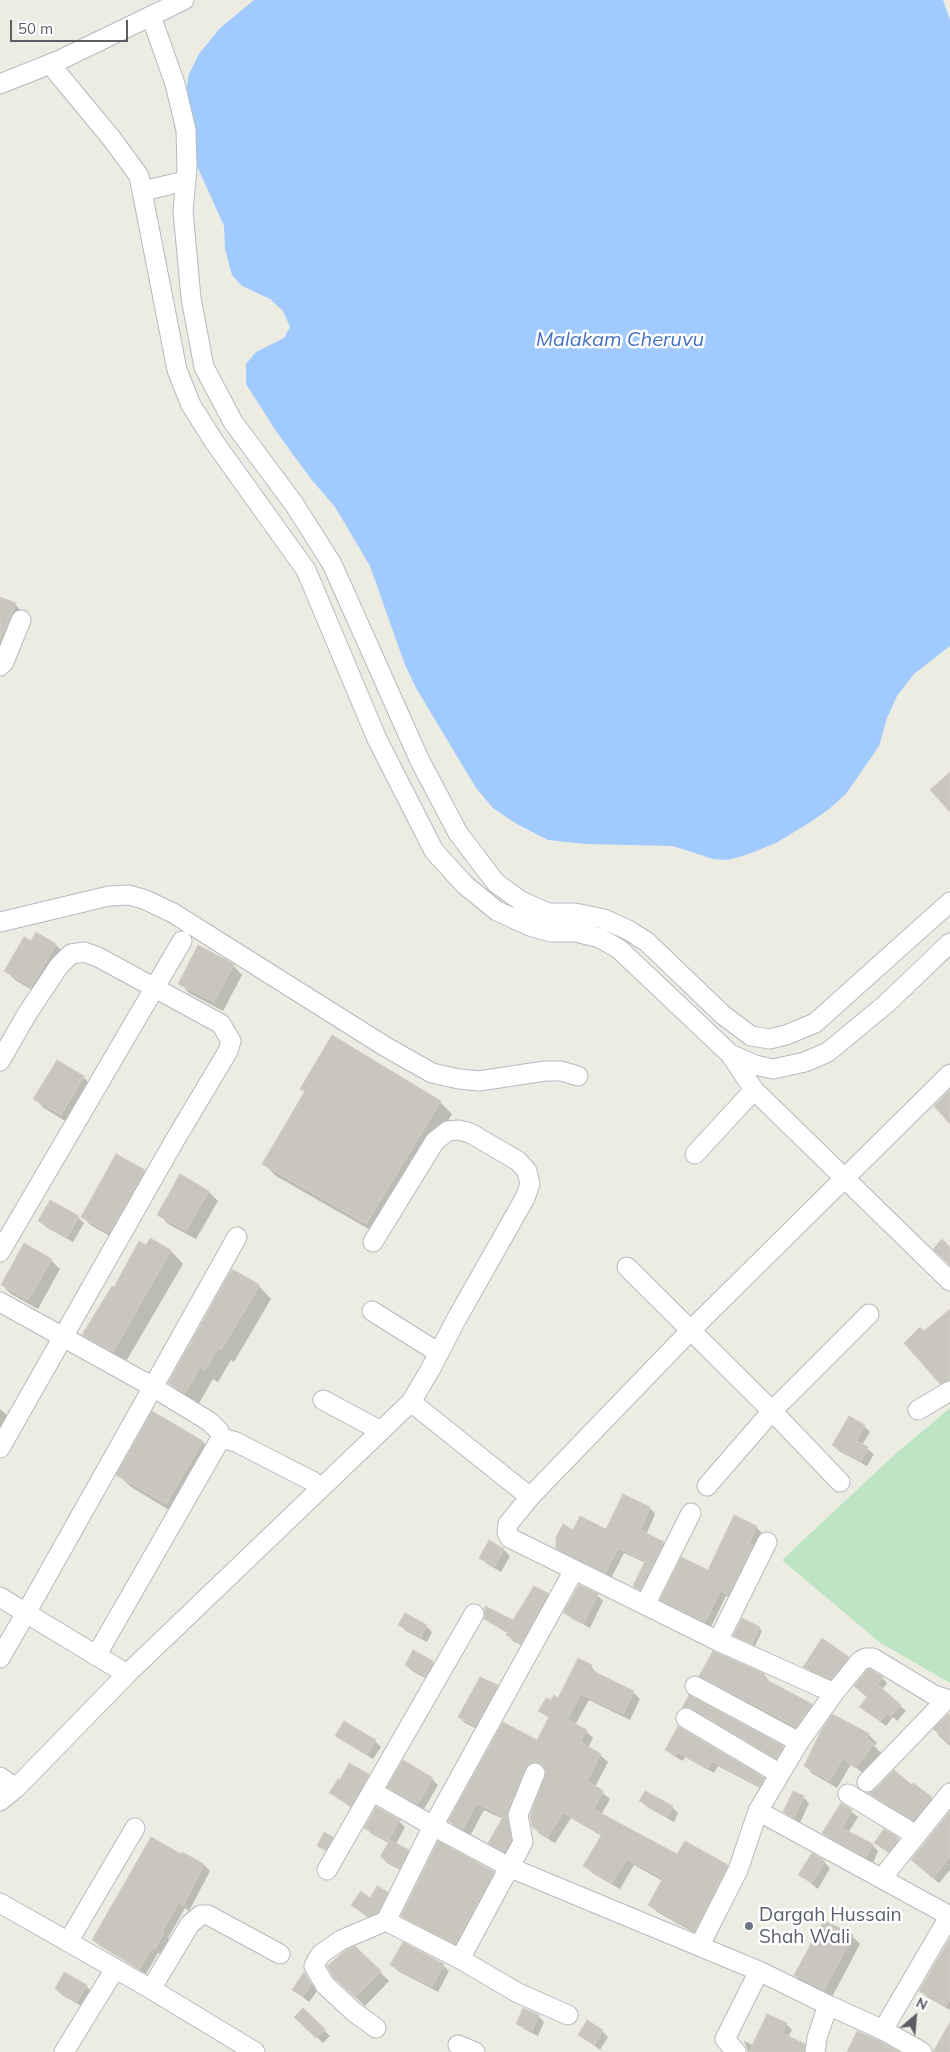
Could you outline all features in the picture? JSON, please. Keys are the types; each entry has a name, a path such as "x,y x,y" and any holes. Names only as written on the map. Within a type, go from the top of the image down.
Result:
{"street":[{"path":"0,84 50,64 184,0"},
{"path":"151,16 175,84 186,130 183,211 191,298 204,367 233,422 294,504 332,564 420,761 458,833 530,926 551,932 576,932 600,938 619,949 730,1054 754,1090 950,1281"},
{"path":"50,64 139,176 177,370 191,406 215,444 306,570 377,739 434,851 465,885 497,911 516,909 548,913 575,913 604,919 628,930 646,942 723,1015 751,1036 770,1039 786,1035 815,1023 950,902"},
{"path":"143,191 185,182"},
{"path":"177,370 204,367"},
{"path":"0,666 4,662 21,620"},
{"path":"0,922 109,896 129,895 146,900 173,913 386,1047 432,1073 479,1081 545,1071 561,1071 578,1076"},
{"path":"619,949 628,930"},
{"path":"0,1252 182,940"},
{"path":"730,1054 755,1065 773,1069 805,1062 828,1052 886,1004 950,943"},
{"path":"0,1061 54,974 71,954 84,952 98,957 221,1024 231,1041 228,1051 172,1145 0,1448"},
{"path":"834,1693 718,1641 510,1538 507,1533 508,1524 530,1497 691,1330 844,1176 950,1074"},
{"path":"696,1154 754,1090"},
{"path":"0,1801 16,1788 127,1674 411,1402 525,1198 530,1184 527,1172 518,1161 470,1133 460,1130 448,1132 435,1141 372,1242"},
{"path":"0,1658 238,1237"},
{"path":"627,1267 772,1411 840,1482"},
{"path":"0,1302 152,1387 210,1422 219,1431 221,1438 96,1656"},
{"path":"372,1311 439,1353"},
{"path":"707,1486 772,1411 869,1314"},
{"path":"918,1410 950,1391"},
{"path":"323,1400 381,1431"},
{"path":"411,1402 530,1497"},
{"path":"221,1438 236,1442 322,1488"},
{"path":"645,1605 691,1513"},
{"path":"718,1641 767,1542"},
{"path":"376,2028 354,2012 325,1986 314,1966 321,1954 341,1940 386,1921 433,1826 574,1570"},
{"path":"0,1597 127,1674"},
{"path":"327,1870 474,1614"},
{"path":"700,1945 738,1870 758,1811 799,1742 834,1693 860,1661 874,1658 934,1695 948,1700 867,1782"},
{"path":"695,1686 799,1742"},
{"path":"686,1718 780,1774"},
{"path":"460,1959 523,1842 518,1815 535,1773"},
{"path":"0,1778 16,1788"},
{"path":"373,1792 510,1868 759,1971 828,2006 883,2030 922,2052"},
{"path":"882,1878 950,1793"},
{"path":"848,1794 916,1835"},
{"path":"758,1811 950,1917 883,2030"},
{"path":"68,1942 135,1828"},
{"path":"0,1903 151,1989 254,2052"},
{"path":"151,1989 190,1924 201,1915 208,1915 280,1954"},
{"path":"386,1921 460,1959 518,1993 568,2015"},
{"path":"64,2052 115,1968"},
{"path":"736,2052 725,2039 759,1971"},
{"path":"815,2052 817,2038 828,2006"}],"green space":[{"path":"950,1408 950,1683 879,1642 782,1560 893,1456"}],"water":[{"name":"Malakam Cheruvu","path":"254,0 943,0 950,20 950,646 914,674 897,696 887,718 879,746 845,795 809,823 776,843 746,855 728,860 713,859 673,846 585,844 548,840 515,823 493,808 476,788 416,688 405,665 370,566 335,507 311,479 278,434 246,384 246,364 256,352 284,338 290,327 283,311 270,299 242,286 232,275 225,249 224,226 193,157 183,108 189,74 199,54 220,28"}],"building":[{"path":"0,597 16,603 0,640"},
{"path":"950,772 950,812 930,790"},
{"path":"36,932 56,944 31,987 4,971 24,937 31,941"},
{"path":"198,945 234,964 214,1002 178,984"},
{"path":"332,1035 441,1101 366,1224 262,1164 305,1091 300,1089"},
{"path":"57,1060 84,1076 61,1115 33,1099"},
{"path":"950,1090 950,1124 934,1106"},
{"path":"116,1154 145,1170 109,1233 81,1217"},
{"path":"180,1174 209,1191 186,1231 157,1215"},
{"path":"50,1200 79,1216 67,1237 38,1221"},
{"path":"150,1238 171,1250 113,1352 82,1335 112,1286 114,1287 139,1241 146,1245"},
{"path":"942,1239 950,1247 950,1265 933,1249"},
{"path":"24,1243 52,1259 28,1300 1,1285"},
{"path":"232,1269 260,1285 221,1350 218,1348 205,1370 200,1367 185,1393 168,1383"},
{"path":"950,1309 950,1380 940,1384 904,1343 920,1327 924,1331"},
{"path":"152,1411 203,1441 166,1504 116,1475"},
{"path":"849,1416 865,1425 856,1441 868,1447 861,1461 832,1445"},
{"path":"623,1494 650,1507 640,1530 664,1542 640,1590 633,1586 645,1561 618,1548 605,1573 556,1548 556,1537 563,1524 573,1530 580,1516 606,1529"},
{"path":"734,1515 757,1526 749,1543 753,1545 728,1595 720,1591 705,1622 660,1600 681,1557 708,1570"},
{"path":"489,1540 504,1549 494,1567 479,1558"},
{"path":"579,1585 598,1594 584,1623 563,1613"},
{"path":"534,1586 548,1593 521,1643 506,1635 508,1631 484,1619 485,1606 513,1620"},
{"path":"405,1613 427,1625 421,1637 398,1625"},
{"path":"742,1618 760,1627 752,1644 733,1636"},
{"path":"822,1638 849,1657 831,1679 803,1667"},
{"path":"413,1650 433,1661 425,1676 405,1665"},
{"path":"713,1651 765,1674 763,1678 812,1704 796,1727 699,1676"},
{"path":"578,1658 592,1665 589,1669 634,1691 623,1714 581,1694 567,1719 587,1730 580,1742 601,1754 587,1781 604,1791 593,1809 677,1854 685,1841 728,1865 695,1931 648,1905 663,1878 627,1859 612,1883 583,1866 602,1834 563,1812 548,1837 532,1827 530,1816 546,1772 544,1766 540,1763 533,1762 525,1768 508,1811 511,1840 504,1852 488,1843 503,1817 477,1803 463,1829 448,1821 503,1722 537,1740 549,1717 538,1711 546,1698 551,1700 554,1695 558,1698"},
{"path":"870,1669 883,1677 877,1684 901,1705 891,1716 887,1713 880,1721 859,1707 867,1697 854,1686"},
{"path":"480,1677 498,1685 475,1726 458,1717"},
{"path":"689,1695 783,1746 776,1759 692,1708 682,1708"},
{"path":"832,1714 870,1734 867,1738 874,1744 855,1768 843,1758 829,1781 804,1766 820,1733"},
{"path":"948,1714 950,1715 950,1743 933,1729"},
{"path":"344,1721 376,1740 367,1754 335,1736"},
{"path":"678,1726 765,1778 760,1786 712,1761 708,1768 678,1752 676,1756 665,1750"},
{"path":"403,1760 433,1778 418,1804 387,1787"},
{"path":"349,1763 369,1774 351,1805 329,1793 338,1779 340,1780"},
{"path":"894,1770 912,1785 913,1783 932,1797 914,1820 868,1793 875,1790"},
{"path":"645,1791 673,1806 667,1817 639,1801"},
{"path":"793,1791 804,1796 794,1818 783,1812"},
{"path":"841,1803 852,1810 842,1828 873,1844 866,1857 822,1833"},
{"path":"376,1807 400,1820 388,1841 364,1828"},
{"path":"950,1811 950,1856 933,1878 911,1860"},
{"path":"884,1829 899,1838 888,1852 874,1843"},
{"path":"324,1832 333,1837 325,1850 317,1846"},
{"path":"151,1837 181,1854 182,1852 204,1864 183,1906 179,1903 162,1932 164,1933 155,1949 152,1948 139,1969 92,1940"},
{"path":"390,1840 409,1850 400,1868 380,1857"},
{"path":"438,1841 494,1872 455,1944 401,1916"},
{"path":"812,1853 825,1861 812,1883 798,1875"},
{"path":"377,1886 388,1892 378,1912 368,1917 351,1905 361,1891 370,1898"},
{"path":"824,1920 853,1935 824,1990 794,1975"},
{"path":"950,1938 950,1999 946,2006 919,1991"},
{"path":"403,1942 444,1964 432,1987 390,1965"},
{"path":"355,1946 381,1971 355,1997 334,1978 327,1966 346,1950"},
{"path":"64,1972 87,1985 77,2002 55,1989"},
{"path":"304,1972 311,1984 303,1997 292,1990"},
{"path":"303,2008 325,2029 316,2038 294,2017"},
{"path":"523,2008 539,2015 532,2031 516,2024"},
{"path":"767,2014 787,2023 782,2033 805,2044 804,2052 749,2052"},
{"path":"587,2020 603,2030 594,2045 578,2035"},
{"path":"950,2022 950,2052 933,2052"},
{"path":"857,2031 878,2040 899,2052 847,2052"}],"place":[{"name":"Dargah Hussain Shah Wali","path":"749,1926"}]}
